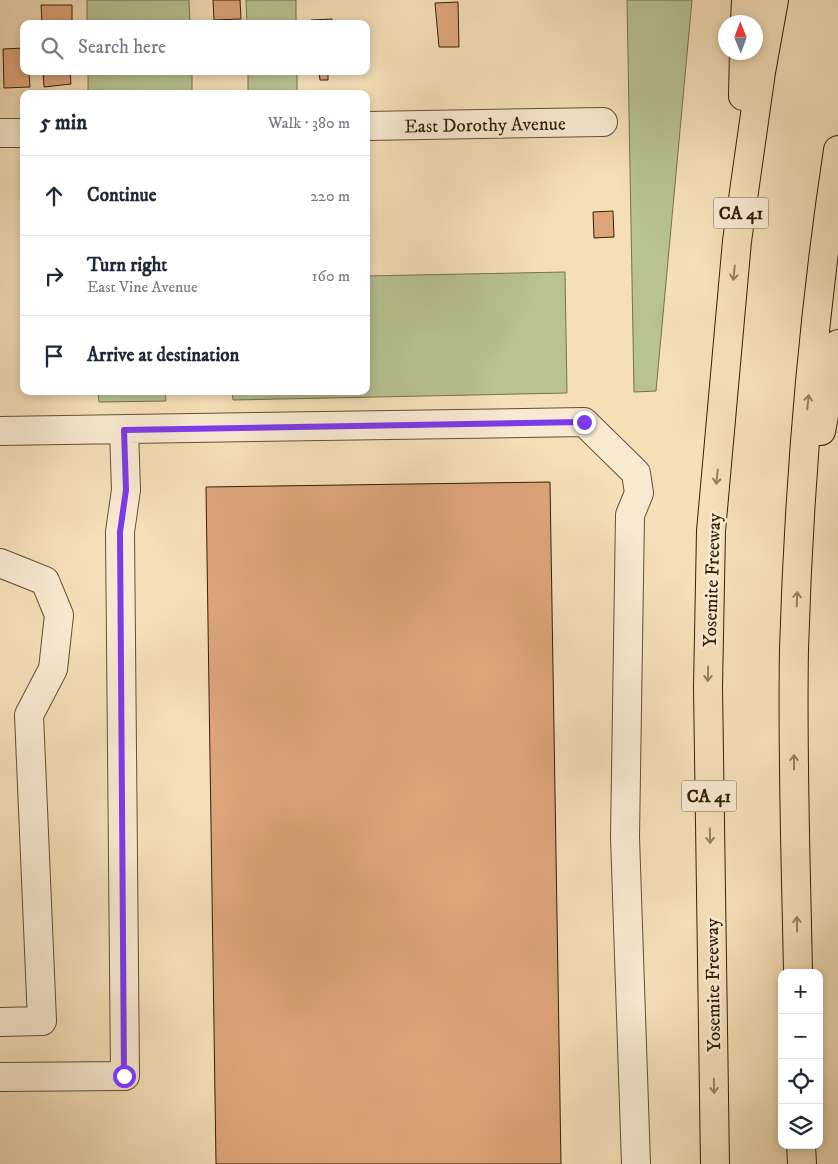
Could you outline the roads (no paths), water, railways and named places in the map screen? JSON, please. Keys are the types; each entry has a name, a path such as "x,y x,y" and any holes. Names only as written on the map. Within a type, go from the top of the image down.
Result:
{"highway":[{"path":"745,15 746,0"},
{"name":"Yosemite Freeway","path":"715,1164 708,687 712,531 737,241 761,72 774,0"},
{"path":"737,241 744,60"},
{"path":"798,969 794,698 799,538 806,418 825,234 838,150"},
{"path":"799,538 838,344"},
{"path":"801,1149 802,1164"}],"street":[{"name":"East Dorothy Avenue","path":"370,126 603,122"},
{"path":"0,134 20,133"},
{"path":"0,431 584,422 636,473 639,493 630,515 625,837 636,1164"},
{"path":"0,1077 124,1076 120,532 126,490 124,430"},
{"path":"0,563 46,581 59,615 53,669 29,715 42,1021 0,1022"}]}
